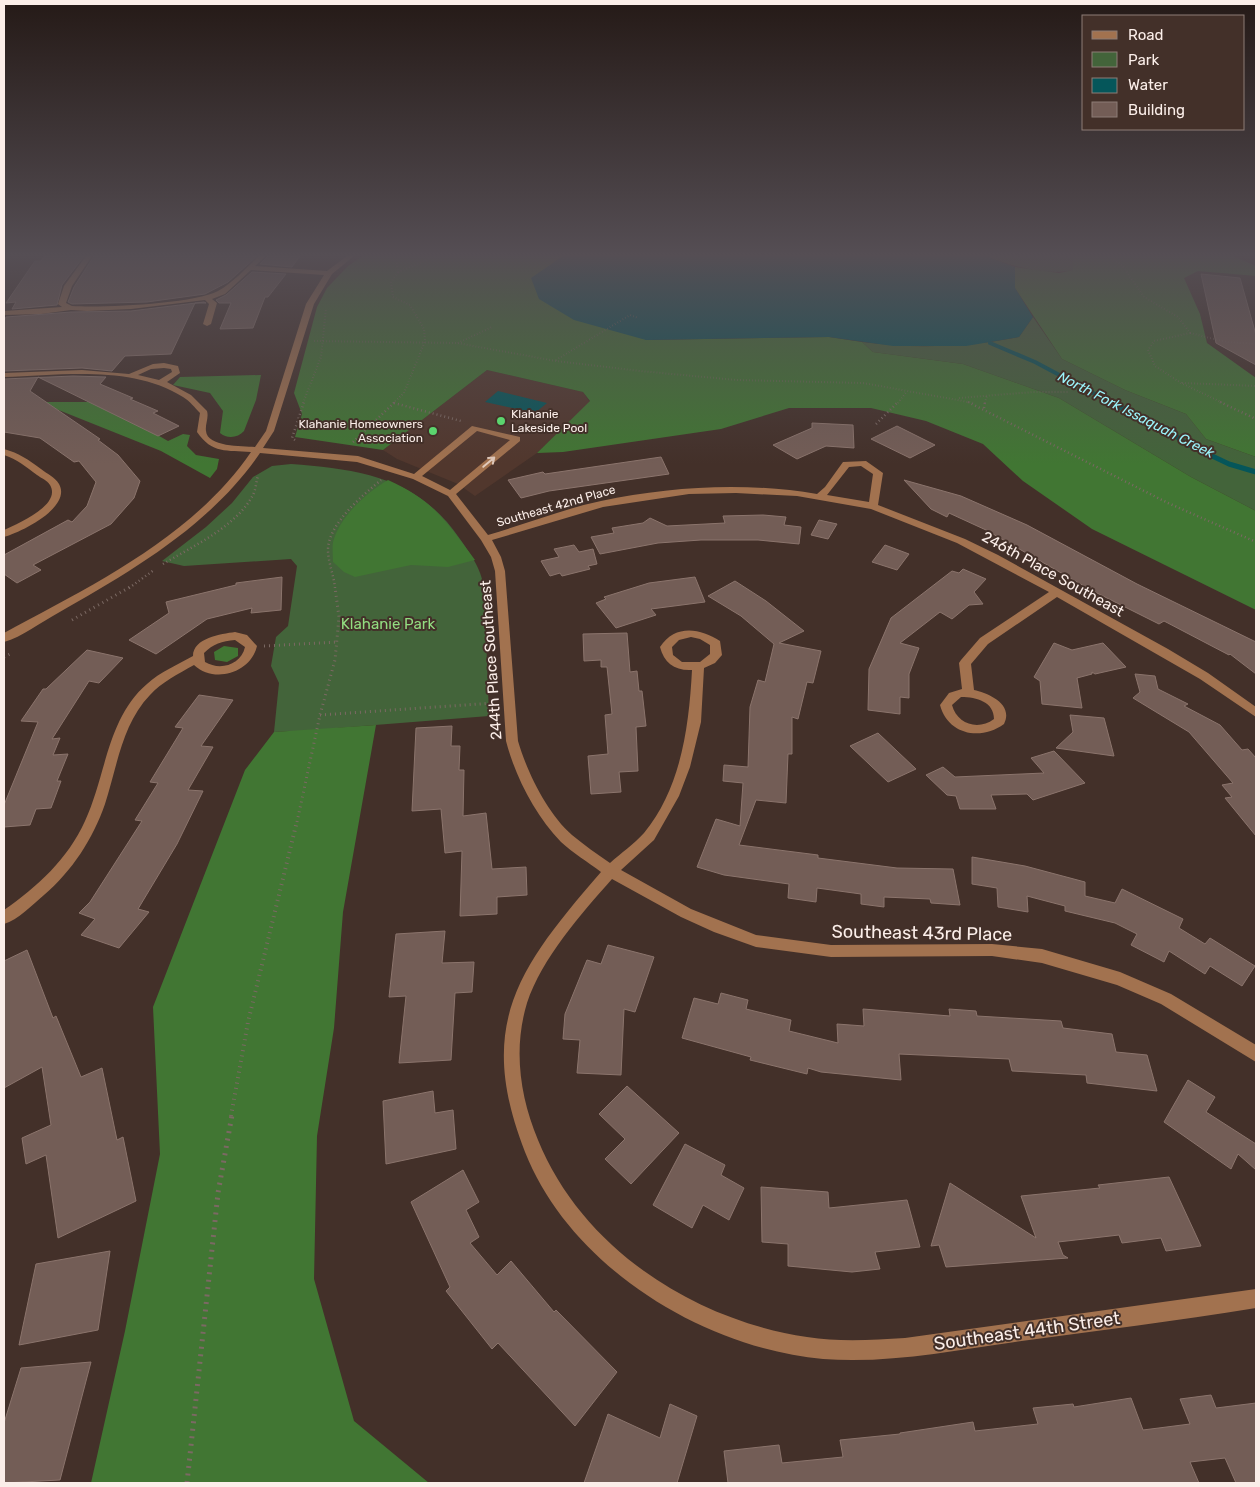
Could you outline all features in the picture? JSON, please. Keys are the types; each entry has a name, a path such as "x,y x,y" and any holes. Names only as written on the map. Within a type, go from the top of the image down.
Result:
{"street":[{"path":"4,638 106,581 163,542 217,497 259,450 270,431 304,325"},
{"name":"244th Place Southeast","path":"132,375 155,365 168,365 175,368 176,373 158,384"},
{"name":"244th Place Southeast","path":"4,375 68,373 132,375 180,391 198,404 204,413 201,432 208,442 228,448 351,458 416,477 451,494 486,539 496,557 500,571 512,741 519,766 544,810 566,838 610,871"},
{"path":"416,477 476,428 517,439 451,494"},
{"path":"4,452 22,459 54,484 57,490 55,498 43,513 4,534"},
{"path":"820,496 830,491 838,472 846,464 863,463 878,473 874,506"},
{"name":"Southeast 42nd Place","path":"486,539 602,504 648,496 689,491 736,490 820,496"},
{"name":"246th Place Southeast","path":"820,496 874,506 961,541 1023,573 1172,657 1256,713"},
{"path":"968,693 964,663 984,641 1056,593"},
{"path":"4,918 29,901 56,875 80,844 93,820 118,741 132,709 142,695 159,681 197,659 202,647 217,638 235,636 243,638 251,646 251,652 243,662 227,670 210,670 198,664 197,659"},
{"name":"Southeast 44th Street","path":"698,667 695,721 673,795 662,817 647,838 610,871 555,939 534,970 519,1003 512,1033 510,1071 528,1139 560,1204 593,1241 626,1268 664,1294 705,1318 752,1335 797,1346 855,1350 922,1346 1256,1299"},
{"name":"Southeast 43rd Place","path":"610,871 686,913 719,928 756,941 831,951 984,950 1042,956 1120,979 1166,1000 1256,1054"}],"path":[{"path":"295,441 292,438 309,386 321,357 324,325"},
{"path":"353,442 404,394 425,341 422,325"},
{"path":"556,360 613,325"},
{"path":"1184,325 1190,333"},
{"path":"458,343 492,327"},
{"path":"1256,344 1226,342 1190,333 1154,341 1148,350 1155,366 1181,383 1256,419"},
{"path":"299,341 385,344 425,341 458,343 556,360 737,380 864,383 974,403 1168,503 1256,542"},
{"path":"1181,383 1256,386"},
{"path":"876,424 893,409 907,391"},
{"path":"953,399 987,395 1069,392"},
{"path":"984,408 987,395"},
{"path":"394,403 462,420 455,426"},
{"path":"187,1483 220,1183 248,1022 306,785 320,715 335,660 338,617 334,578 328,549 337,526 356,502 385,477"},
{"path":"251,646 337,642"},
{"path":"320,715 494,703"}],"shaded area":[{"path":"487,370 583,392 590,402 537,453 475,496 458,484 397,459 383,450"}],"green space":[{"path":"312,325 630,325 646,340 829,337 862,342 873,352 963,364 1059,398 1191,477 1256,511 1256,610 1092,529 1023,481 983,444 926,421 871,408 789,408 721,429 563,452 537,453 590,401 583,392 487,370 383,450 295,437 302,414 294,393"},
{"path":"1027,325 1039,325 1062,359 1125,390 1186,414 1206,439 1256,457 1256,511 1191,477 1059,398 963,364 873,352 862,342 901,346 940,346 980,343 1019,337"},
{"path":"1040,325 1203,325 1207,343 1256,378 1256,457 1206,439 1186,414 1125,390 1062,359"},
{"path":"261,375 256,400 244,431 232,437 220,433 223,411 210,393 173,385 180,377"},
{"path":"4,402 89,402 117,412 168,441 183,434 190,435 187,446 196,455 219,459 217,469 210,478 161,451 56,409 4,410"},
{"name":"Klahanie Park","path":"291,464 341,469 386,480 426,502 444,518 476,563 484,586 489,716 337,728 141,1483 291,731 274,732 279,683 271,666 276,637 288,626 297,566 291,559 184,566 162,561 206,527 232,503 253,477 272,466"},
{"path":"388,480 417,496 438,513 475,560 448,567 411,565 355,577 344,572 333,562 333,542 341,523 363,498"},
{"path":"224,646 238,648 238,656 227,662 215,660 214,652"},
{"path":"376,725 343,912 334,1028 317,1136 314,1279 354,1421 429,1483 91,1483 125,1331 160,1154 153,1007 245,770 274,732"}],"water":[{"path":"593,325 1027,325 1019,337 966,346 893,346 829,337 646,340"},
{"path":"498,391 547,403 535,413 485,402"}],"building":[{"path":"4,325 184,325 171,354 125,356 112,371 82,368 4,371"},
{"path":"222,325 254,325 253,328 220,329"},
{"path":"1212,325 1253,325 1256,335 1256,365 1216,343"},
{"path":"39,377 106,377 100,384 158,411 153,413 179,426 158,436"},
{"path":"38,378 30,391 100,439 98,440 118,455 140,481 134,498 111,524 33,565 41,570 17,583 4,574 4,555 68,520 72,522 87,506 96,482 79,461 74,462 40,438 4,432 4,379"},
{"path":"812,423 853,425 854,448 826,446 797,459 773,445 812,428"},
{"path":"897,426 935,445 910,458 871,439"},
{"path":"661,457 669,474 549,491 521,498 508,480 543,472 545,474"},
{"path":"904,480 961,496 1027,525 1137,584 1256,642 1256,674 1230,654 1164,621 1159,624 1091,590 986,530 949,513 947,517 931,509"},
{"path":"763,515 786,517 784,525 801,527 799,544 758,540 701,540 658,543 600,554 591,537 614,533 612,528 643,523 650,518 667,526 725,523 723,516"},
{"path":"819,520 837,524 828,539 811,535"},
{"path":"574,545 579,552 593,549 597,564 588,566 590,569 562,576 560,573 550,576 541,561 559,557 554,549"},
{"path":"885,545 909,554 897,570 872,562"},
{"path":"963,569 986,579 974,592 983,604 969,605 952,619 940,612 900,643 919,648 909,674 909,698 900,697 900,714 868,710 869,669 891,618 952,571 959,573"},
{"path":"282,577 281,610 251,613 252,608 207,619 156,654 129,640 169,613 166,602 236,585 236,583"},
{"path":"695,577 705,602 651,609 656,615 616,628 596,603 606,599 604,597 649,583"},
{"path":"735,581 766,601 804,631 779,643 821,651 813,683 807,682 798,719 792,717 792,754 788,754 786,803 756,800 739,845 897,868 953,869 960,905 931,903 930,899 884,897 884,907 861,904 861,894 817,888 816,902 788,898 789,884 724,875 697,867 716,819 740,826 743,783 723,781 724,765 748,767 750,707 758,680 765,682 774,644 741,616 708,596"},
{"path":"627,633 630,672 637,671 639,691 642,691 646,726 636,727 638,771 619,772 621,792 591,794 588,756 608,754 605,715 612,714 607,667 601,667 601,660 584,661 583,634"},
{"path":"1054,643 1072,650 1103,643 1126,667 1095,674 1092,672 1092,674 1077,678 1082,708 1042,704 1040,681 1034,677"},
{"path":"87,650 123,658 99,683 89,681 52,739 60,738 53,755 68,754 57,781 61,781 51,808 36,809 30,825 4,827 4,805 38,722 21,721 43,689 46,689"},
{"path":"1135,674 1155,676 1158,689 1188,704 1184,706 1220,725 1242,750 1248,749 1256,758 1256,836 1225,798 1232,797 1222,785 1233,783 1189,732 1133,698 1140,692"},
{"path":"199,695 233,700 201,746 213,747 188,790 203,791 177,844 138,909 149,912 119,948 81,935 95,919 79,913 90,902 142,821 135,820 158,783 150,782 183,728 175,727"},
{"path":"1070,715 1104,718 1114,756 1056,748 1073,732"},
{"path":"452,726 451,746 460,746 459,770 464,770 463,816 486,813 492,869 526,867 527,895 497,897 497,914 460,916 462,851 445,853 441,809 412,811 416,728"},
{"path":"878,733 916,769 888,782 850,746"},
{"path":"1054,751 1085,783 1033,800 1027,794 991,795 996,809 960,809 956,796 947,795 926,775 943,767 955,777 1044,773 1031,758"},
{"path":"972,857 1025,866 1085,882 1085,896 1115,903 1122,889 1183,919 1179,928 1205,944 1210,938 1255,966 1242,986 1210,966 1205,974 1169,951 1164,962 1131,945 1137,934 1115,923 1065,911 1065,906 1027,896 1028,912 998,907 997,888 972,884"},
{"path":"445,931 442,963 474,962 472,992 455,993 451,1060 399,1063 406,996 389,997 396,934"},
{"path":"608,945 654,957 635,1012 624,1009 621,1075 577,1073 580,1040 563,1039 565,1014 587,960 601,964"},
{"path":"27,950 53,1018 56,1016 81,1077 102,1068 117,1140 123,1137 136,1201 58,1238 46,1155 26,1164 22,1138 51,1125 42,1067 4,1088 4,961"},
{"path":"721,993 748,1000 746,1009 791,1020 789,1031 838,1043 837,1024 864,1026 863,1009 950,1016 949,1009 976,1011 977,1016 1061,1021 1063,1028 1112,1034 1116,1052 1147,1055 1157,1091 1087,1083 1086,1075 1012,1071 1009,1059 899,1054 901,1080 821,1072 808,1068 807,1074 750,1060 751,1057 682,1038 694,998 718,1004"},
{"path":"1188,1080 1215,1097 1206,1112 1256,1144 1256,1170 1238,1154 1231,1169 1164,1122"},
{"path":"627,1086 679,1133 631,1184 605,1159 625,1139 599,1114"},
{"path":"433,1091 435,1113 453,1110 456,1149 386,1164 383,1101"},
{"path":"685,1144 725,1165 721,1175 744,1188 729,1220 703,1205 692,1228 653,1205"},
{"path":"463,1170 479,1202 466,1210 479,1237 470,1243 497,1275 511,1261 554,1312 556,1310 617,1372 575,1426 498,1343 492,1349 446,1291 450,1287 411,1202"},
{"path":"1169,1177 1201,1246 1166,1251 1161,1238 1122,1243 1119,1235 1058,1242 1063,1255 1068,1258 946,1267 939,1245 931,1246 950,1183 1036,1238 1021,1196 1100,1188 1098,1185"},
{"path":"761,1187 828,1192 829,1208 907,1200 920,1247 875,1252 880,1269 852,1272 788,1266 788,1244 762,1242"},
{"path":"110,1251 98,1330 19,1345 36,1264"},
{"path":"91,1362 60,1480 4,1483 4,1423 21,1368"},
{"path":"1211,1395 1216,1408 1256,1403 1256,1483 1236,1483 1225,1458 1190,1462 1199,1483 728,1483 724,1451 779,1445 782,1463 843,1457 840,1440 900,1434 973,1422 975,1431 1038,1424 1033,1408 1073,1404 1074,1407 1131,1398 1143,1430 1190,1424 1180,1399"},
{"path":"670,1404 697,1416 677,1483 584,1483 608,1414 660,1438"}],"waterway":[{"name":"North Fork Issaquah Creek","path":"990,343 1035,362 1112,403"},
{"name":"North Fork Issaquah Creek","path":"1109,402 1163,427 1187,444 1229,464 1256,472"}],"place":[{"name":"Klahanie Lakeside Pool","path":"501,421"},
{"name":"Klahanie Homeowners Association","path":"433,431"}]}
